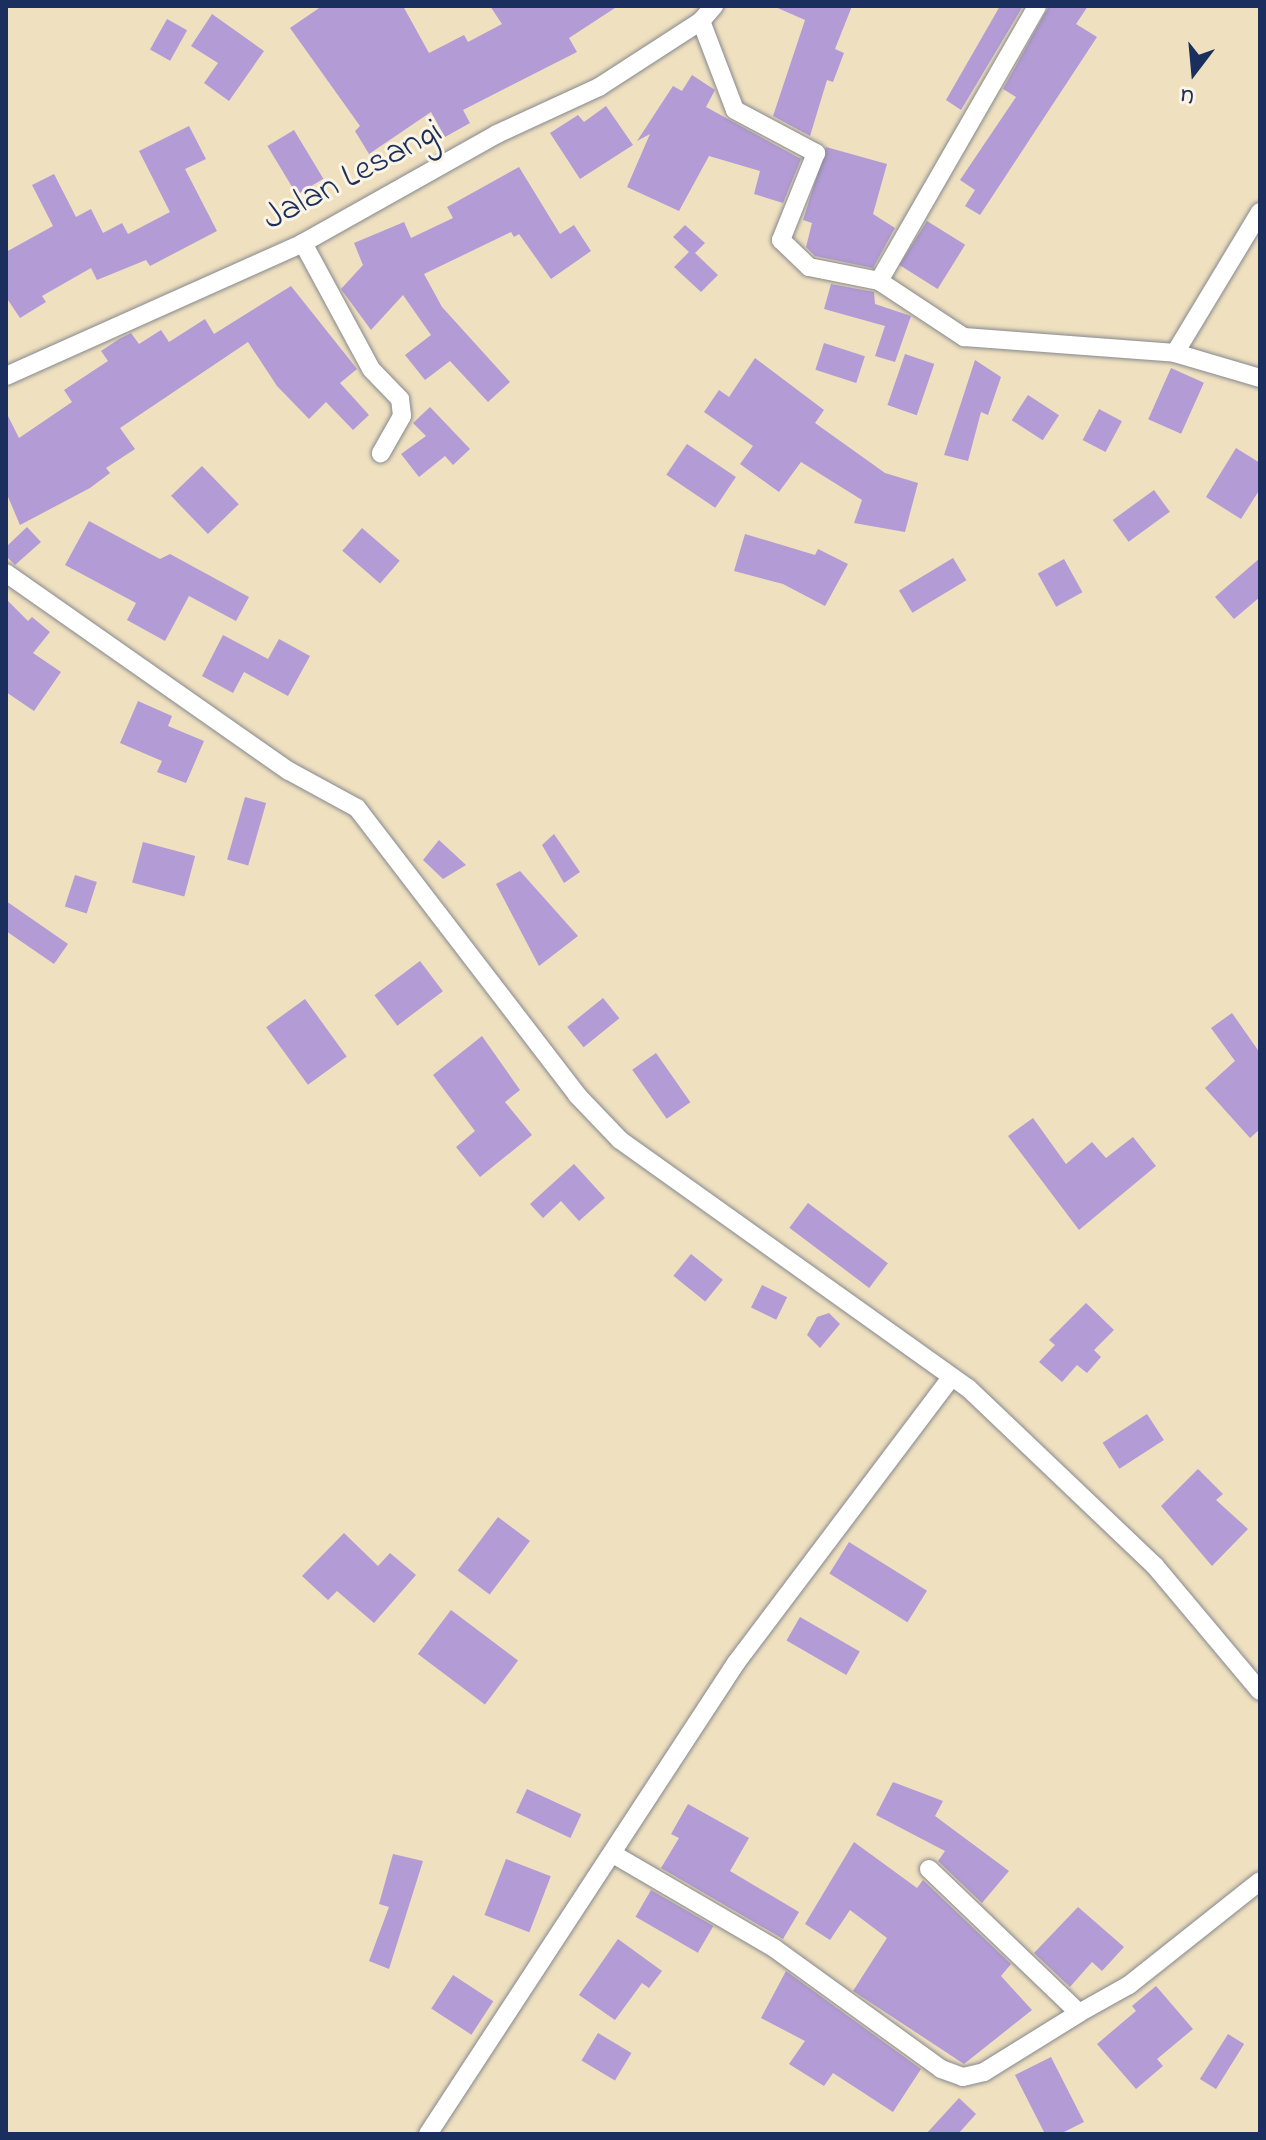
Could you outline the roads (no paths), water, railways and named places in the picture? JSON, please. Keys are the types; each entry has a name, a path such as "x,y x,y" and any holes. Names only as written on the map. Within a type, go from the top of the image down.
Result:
{"street":[{"name":"Jalan Lesangi","path":"6,376 303,243 497,134 599,87 701,21 714,6"},
{"path":"879,281 1037,6"},
{"path":"701,21 735,110 816,153 781,240 809,267 879,281 964,337 1175,353 1260,378"},
{"path":"1175,353 1260,212"},
{"path":"303,243 371,369 400,399 402,416 381,453"},
{"path":"6,573 289,771 357,808 577,1095 620,1140 950,1379 968,1388 1155,1566 1260,1691"},
{"path":"428,2134 736,1663 950,1379"},
{"path":"613,1854 774,1948 898,2040 941,2069 963,2077 984,2072 1129,1985 1260,1881"},
{"path":"929,1869 1079,2013"}]}
